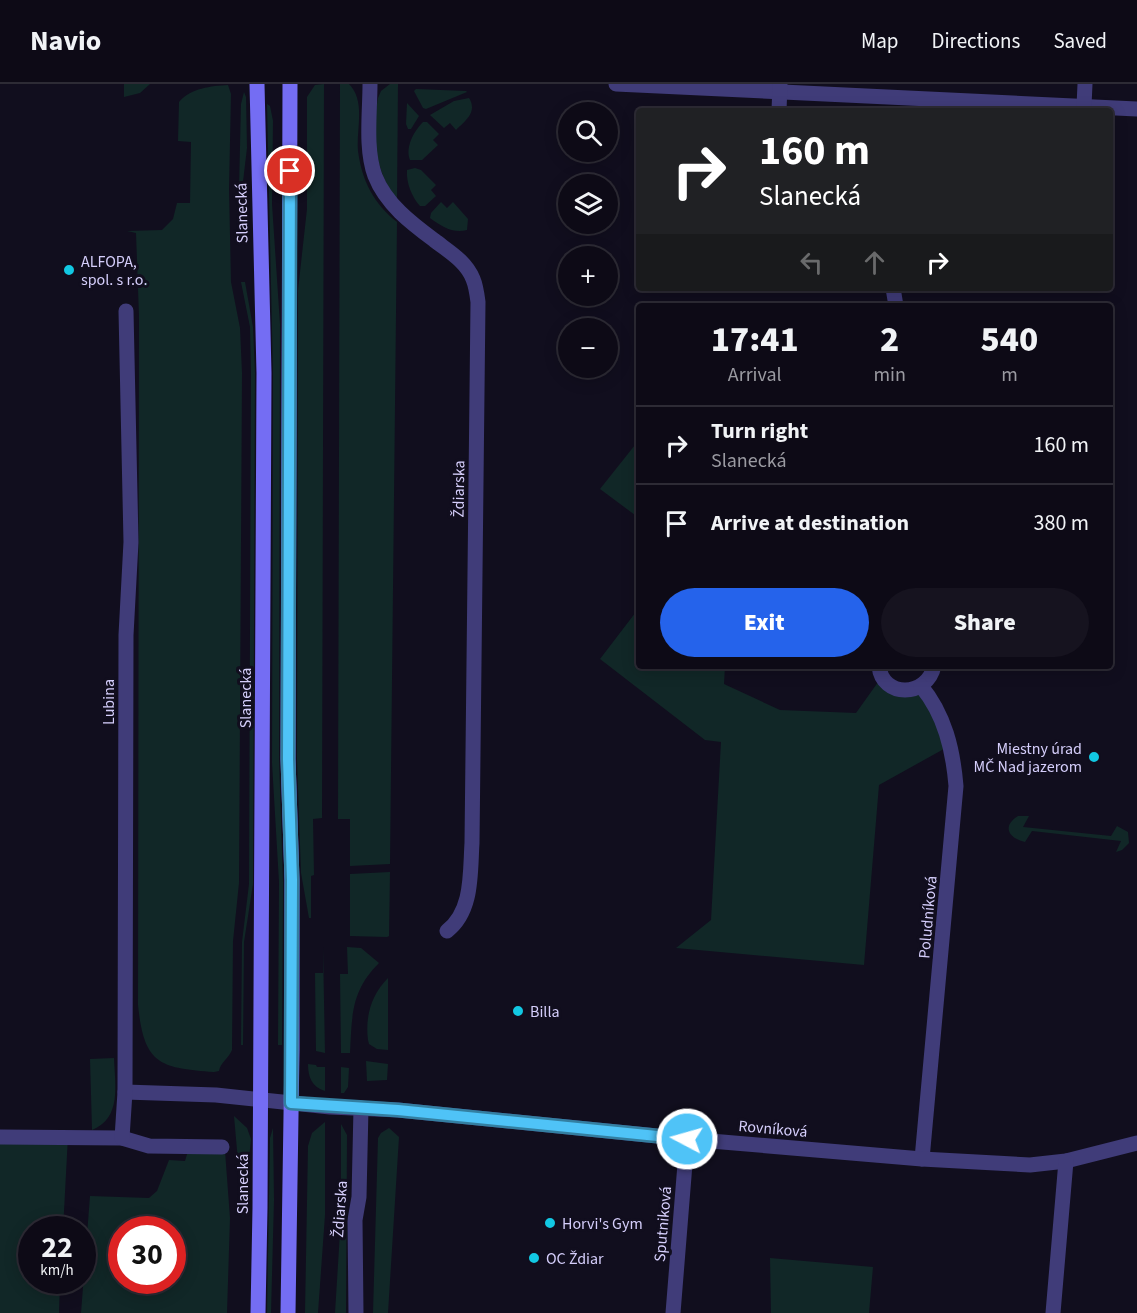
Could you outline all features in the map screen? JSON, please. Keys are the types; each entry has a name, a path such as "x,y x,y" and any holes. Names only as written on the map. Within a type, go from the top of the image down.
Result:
{"main road":[{"name":"Slanecká","path":"257,84 264,373 258,1313"},
{"path":"288,1313 292,880 288,759 290,84"}],"street":[{"name":"Ždiarska","path":"370,84 370,153 374,174 381,190 400,213 452,253 467,269 473,278 478,302 472,843 468,894 464,910 456,924 447,931"},
{"path":"616,84 780,88 1137,109"},
{"path":"1084,105 1086,84"},
{"path":"779,108 780,88"},
{"name":"Lubina","path":"122,1138 125,1092 126,635 130,542 126,311"},
{"path":"880,669 881,678 894,688 912,691 921,687 930,678 933,669"},
{"name":"Poludníková","path":"921,687 934,702 951,745 956,786 922,1159"},
{"path":"125,1092 216,1095 261,1100"},
{"name":"Rovníková","path":"261,1100 922,1159 1030,1165 1066,1161 1137,1143"},
{"name":"Ždiarska","path":"356,1313 355,1220 359,1197 361,1108"},
{"path":"0,1137 122,1138 149,1146 222,1147"},
{"name":"Sputniková","path":"673,1313 687,1139"},
{"path":"1053,1313 1066,1161"}],"green space":[{"path":"124,84 150,84 140,93 124,97"},
{"path":"324,84 322,818 313,819 314,875 311,876 311,918 309,918 301,873 297,760 298,290 307,209 307,97 315,85"},
{"path":"340,84 349,84 357,99 359,107 358,151 366,182 382,208 397,222 390,864 350,866 350,819 338,819"},
{"path":"390,84 398,84 397,199 383,177 375,138 378,98 381,91"},
{"path":"228,85 231,94 229,189 231,282 240,328 242,373 239,883 233,941 232,1050 219,1071 214,1072 167,1065 158,1059 150,1051 145,1040 138,1005 139,316 136,233 127,231 162,230 173,219 177,203 190,203 191,142 178,141 179,102 195,91"},
{"path":"416,89 467,92 426,109 423,108 414,91"},
{"path":"244,92 247,148 242,190 239,189 241,104"},
{"path":"469,98 471,112 456,130 450,123 444,128 430,115 454,101"},
{"path":"407,103 419,116 411,129 408,129 406,124"},
{"path":"267,104 270,106 273,121 272,204 280,324 279,758 283,882 282,1045 278,1045 279,882 272,763 273,374"},
{"path":"423,122 427,122 439,134 433,140 438,145 422,160 410,160 411,139"},
{"path":"415,168 421,170 436,185 431,190 436,196 425,206 420,206 409,185 407,170"},
{"path":"441,202 447,208 453,202 468,219 467,230 452,230 430,218 431,213"},
{"path":"241,282 245,282 253,327 255,373 253,884 244,942 243,1045 241,1045 242,942 249,884 251,373 250,327"},
{"path":"636,444 636,516 600,489"},
{"path":"636,612 636,669 725,669 724,684 780,710 856,713 881,678 921,687 951,745 879,785 864,965 676,948 711,920 721,742 705,740 600,659"},
{"path":"1018,816 1029,816 1023,827 1111,836 1117,826 1128,832 1129,843 1116,852 1121,841 1032,831 1025,842 1014,838 1009,831 1010,824"},
{"path":"390,872 389,936 350,936 350,874"},
{"path":"323,947 325,1053 316,1051 315,973 323,973"},
{"path":"347,947 361,948 379,963 370,973 358,994 353,1015 350,1053 341,1053 340,974 348,974"},
{"path":"388,978 388,1050 377,1049 369,1044 367,1023 373,999"},
{"path":"114,1058 115,1100 102,1125 92,1130 90,1059"},
{"path":"366,1061 388,1064 387,1080 367,1081"},
{"path":"308,1064 325,1067 325,1091 312,1081"},
{"path":"341,1067 349,1068 348,1087 344,1093 341,1093"},
{"path":"234,1116 247,1128 251,1139 243,1218"},
{"path":"325,1122 325,1215 318,1313 305,1313 308,1146 312,1133"},
{"path":"341,1124 347,1135 346,1313 335,1313 341,1216"},
{"path":"273,1128 271,1313 267,1313 270,1138"},
{"path":"389,1128 399,1137 388,1313 373,1313 378,1138"},
{"path":"68,1136 64,1216 18,1216 18,1294 60,1294 59,1313 0,1313 0,1137"},
{"path":"188,1151 225,1151 230,1218 227,1313 81,1313 82,1294 96,1294 96,1216 88,1216 90,1196 149,1198 157,1191 169,1160 185,1161"},
{"path":"770,1258 873,1267 869,1313 771,1313"}],"place":[{"name":"ALFOPA, spol. s r.o.","path":"69,270"},
{"name":"Miestny úrad MČ Nad jazerom","path":"1094,757"},
{"name":"Billa","path":"518,1011"},
{"name":"Horvi's Gym","path":"550,1223"},
{"name":"OC Ždiar","path":"534,1258"}],"route":[{"path":"290,171 288,759 292,880 291,1103 398,1110 687,1139"}]}
